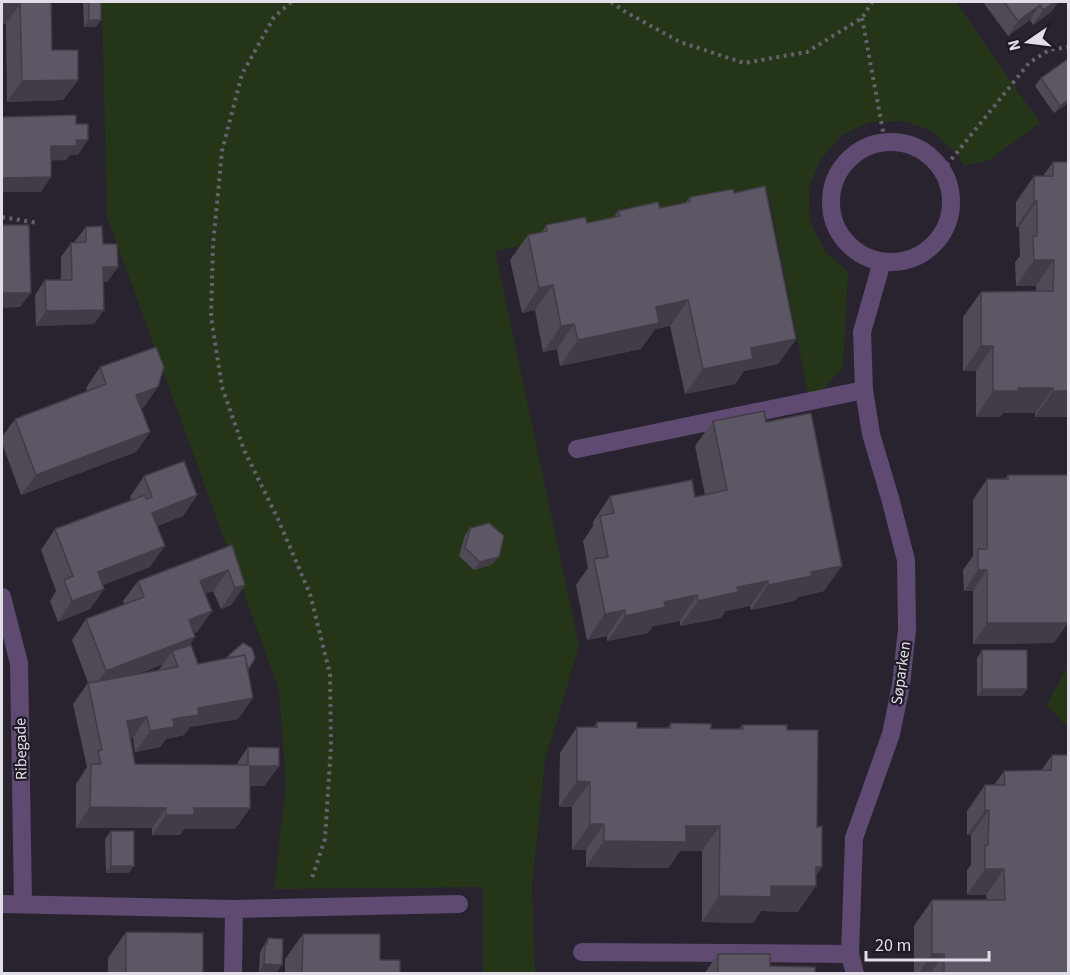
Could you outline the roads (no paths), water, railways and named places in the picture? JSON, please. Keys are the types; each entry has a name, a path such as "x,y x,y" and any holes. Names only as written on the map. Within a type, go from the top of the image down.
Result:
{"street":[{"path":"885,142 902,143 918,148 932,158 942,171 949,189 951,209 945,228 934,244 919,256 901,262 882,262 863,256 848,245 837,229 831,210 832,191 838,173 850,158 866,147 885,142"},
{"name":"Søparken","path":"855,974 850,954 854,838 891,734 901,685 907,629 906,560 871,434 864,390 862,332 882,262"},
{"path":"577,449 864,390"},
{"name":"Ribegade","path":"2,597 19,663 23,904"},
{"path":"2,904 234,909 459,904"},
{"path":"233,974 234,909"},
{"path":"582,952 850,954"}]}
